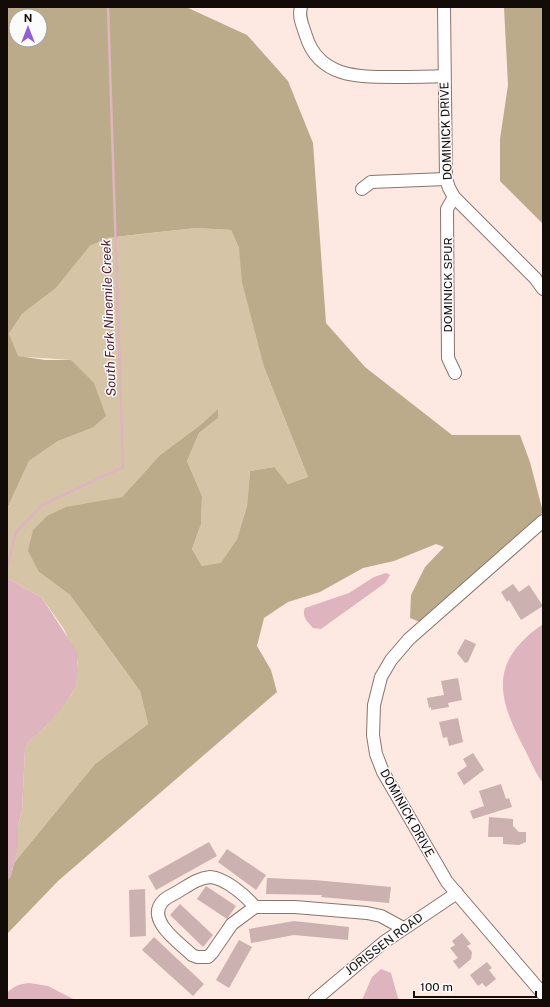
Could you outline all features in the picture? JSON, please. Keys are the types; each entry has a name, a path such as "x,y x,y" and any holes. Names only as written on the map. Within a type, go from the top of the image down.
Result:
{"street":[{"path":"301,7 299,14 307,40 315,53 324,63 336,71 361,77 444,76"},
{"name":"DOMINICK DRIVE","path":"444,7 446,179 449,188 454,197 535,278 543,288"},
{"path":"362,188 372,182 446,179"},
{"name":"DOMINICK SPUR","path":"454,197 447,209 448,358 454,373"},
{"name":"DOMINICK DRIVE","path":"543,521 409,639 391,660 381,677 372,715 372,734 376,754 383,772 437,866 456,893 543,994"},
{"path":"255,906 249,899 219,878 210,877 199,879 165,899 159,908 158,913 164,929 192,955 203,958 212,953 232,924 255,906 295,907 367,913 381,916 403,928"},
{"name":"JORISSEN ROAD","path":"315,1000 352,966 403,928 456,893"}],"shaded area":[{"path":"7,7 186,7 247,35 288,81 313,143 326,323 365,367 452,435 520,435 530,462 543,512 509,545 420,622 410,618 411,595 425,567 444,547 436,544 394,561 363,568 320,592 288,602 264,618 257,646 271,670 277,692 58,881 7,934 7,881 11,875 14,863 95,764 148,724 140,691 70,595 39,572 28,551 33,530 47,516 66,507 122,497 160,455 199,426 218,409 218,418 199,433 187,461 202,496 201,524 192,549 202,566 221,563 237,539 247,506 250,471 274,467 288,484 308,477 264,367 242,282 239,248 231,230 196,228 107,238 90,246 56,288 22,314 9,334 18,356 45,360 71,360 94,383 106,416 92,428 58,441 29,461 7,509"},
{"path":"504,7 543,7 543,224 500,181 500,139 508,85"},
{"path":"196,228 231,230 239,248 264,367 308,477 288,484 273,467 250,471 247,506 237,539 221,564 202,566 192,549 201,524 202,496 187,461 199,433 218,418 218,409 199,426 160,455 122,497 99,502 39,572 70,595 140,691 148,724 95,764 14,863 18,848 18,826 22,810 25,750 28,743 46,726 76,687 78,662 64,629 42,598 7,578 7,509 29,461 58,441 92,428 71,360 12,356 9,334 22,314 56,288 90,246 107,238"},
{"path":"386,573 390,575 385,583 321,629 313,628 304,617 305,608 349,593 374,577"},
{"path":"7,578 42,598 77,652 78,671 76,687 65,704 46,726 28,743 25,750 22,810 18,826 18,848 11,876 7,881"},
{"path":"543,624 543,783 515,729 508,711 504,695 503,680 506,666 514,652 526,638"},
{"path":"381,969 391,973 398,998 401,1000 362,1000 372,977"},
{"path":"29,983 48,986 75,1000 7,1000 7,993 14,987"}],"building":[{"path":"513,584 519,592 529,585 543,606 521,620 509,600 507,602 501,592"},
{"path":"465,639 476,644 468,662 465,663 457,653"},
{"path":"458,678 462,700 448,703 449,707 431,710 431,707 429,708 427,698 444,695 441,681"},
{"path":"458,718 463,742 449,746 447,737 443,738 439,722"},
{"path":"473,753 484,770 464,785 457,773 467,766 463,759"},
{"path":"501,784 506,799 509,798 512,807 473,819 470,811 484,806 479,791"},
{"path":"489,817 513,819 513,826 519,832 526,832 526,842 519,845 503,844 503,837 488,837"},
{"path":"209,842 217,856 156,890 148,876"},
{"path":"227,849 266,875 256,890 218,862"},
{"path":"267,878 314,880 391,887 389,903 321,897 322,895 266,894"},
{"path":"206,886 236,906 227,919 197,899"},
{"path":"145,889 146,936 130,937 129,890"},
{"path":"180,904 213,935 203,947 170,915"},
{"path":"294,921 349,927 348,940 294,935 251,943 249,929"},
{"path":"462,933 471,944 467,946 472,952 471,959 459,969 453,961 458,958 450,948 455,945 452,941"},
{"path":"154,937 204,984 193,996 142,950"},
{"path":"239,940 252,947 229,988 216,980"},
{"path":"487,962 492,968 489,970 496,979 486,987 482,983 478,986 470,975"}],"waterway":[{"name":"South Fork Ninemile Creek","path":"7,566 16,532 42,505 123,467 108,7"}]}
